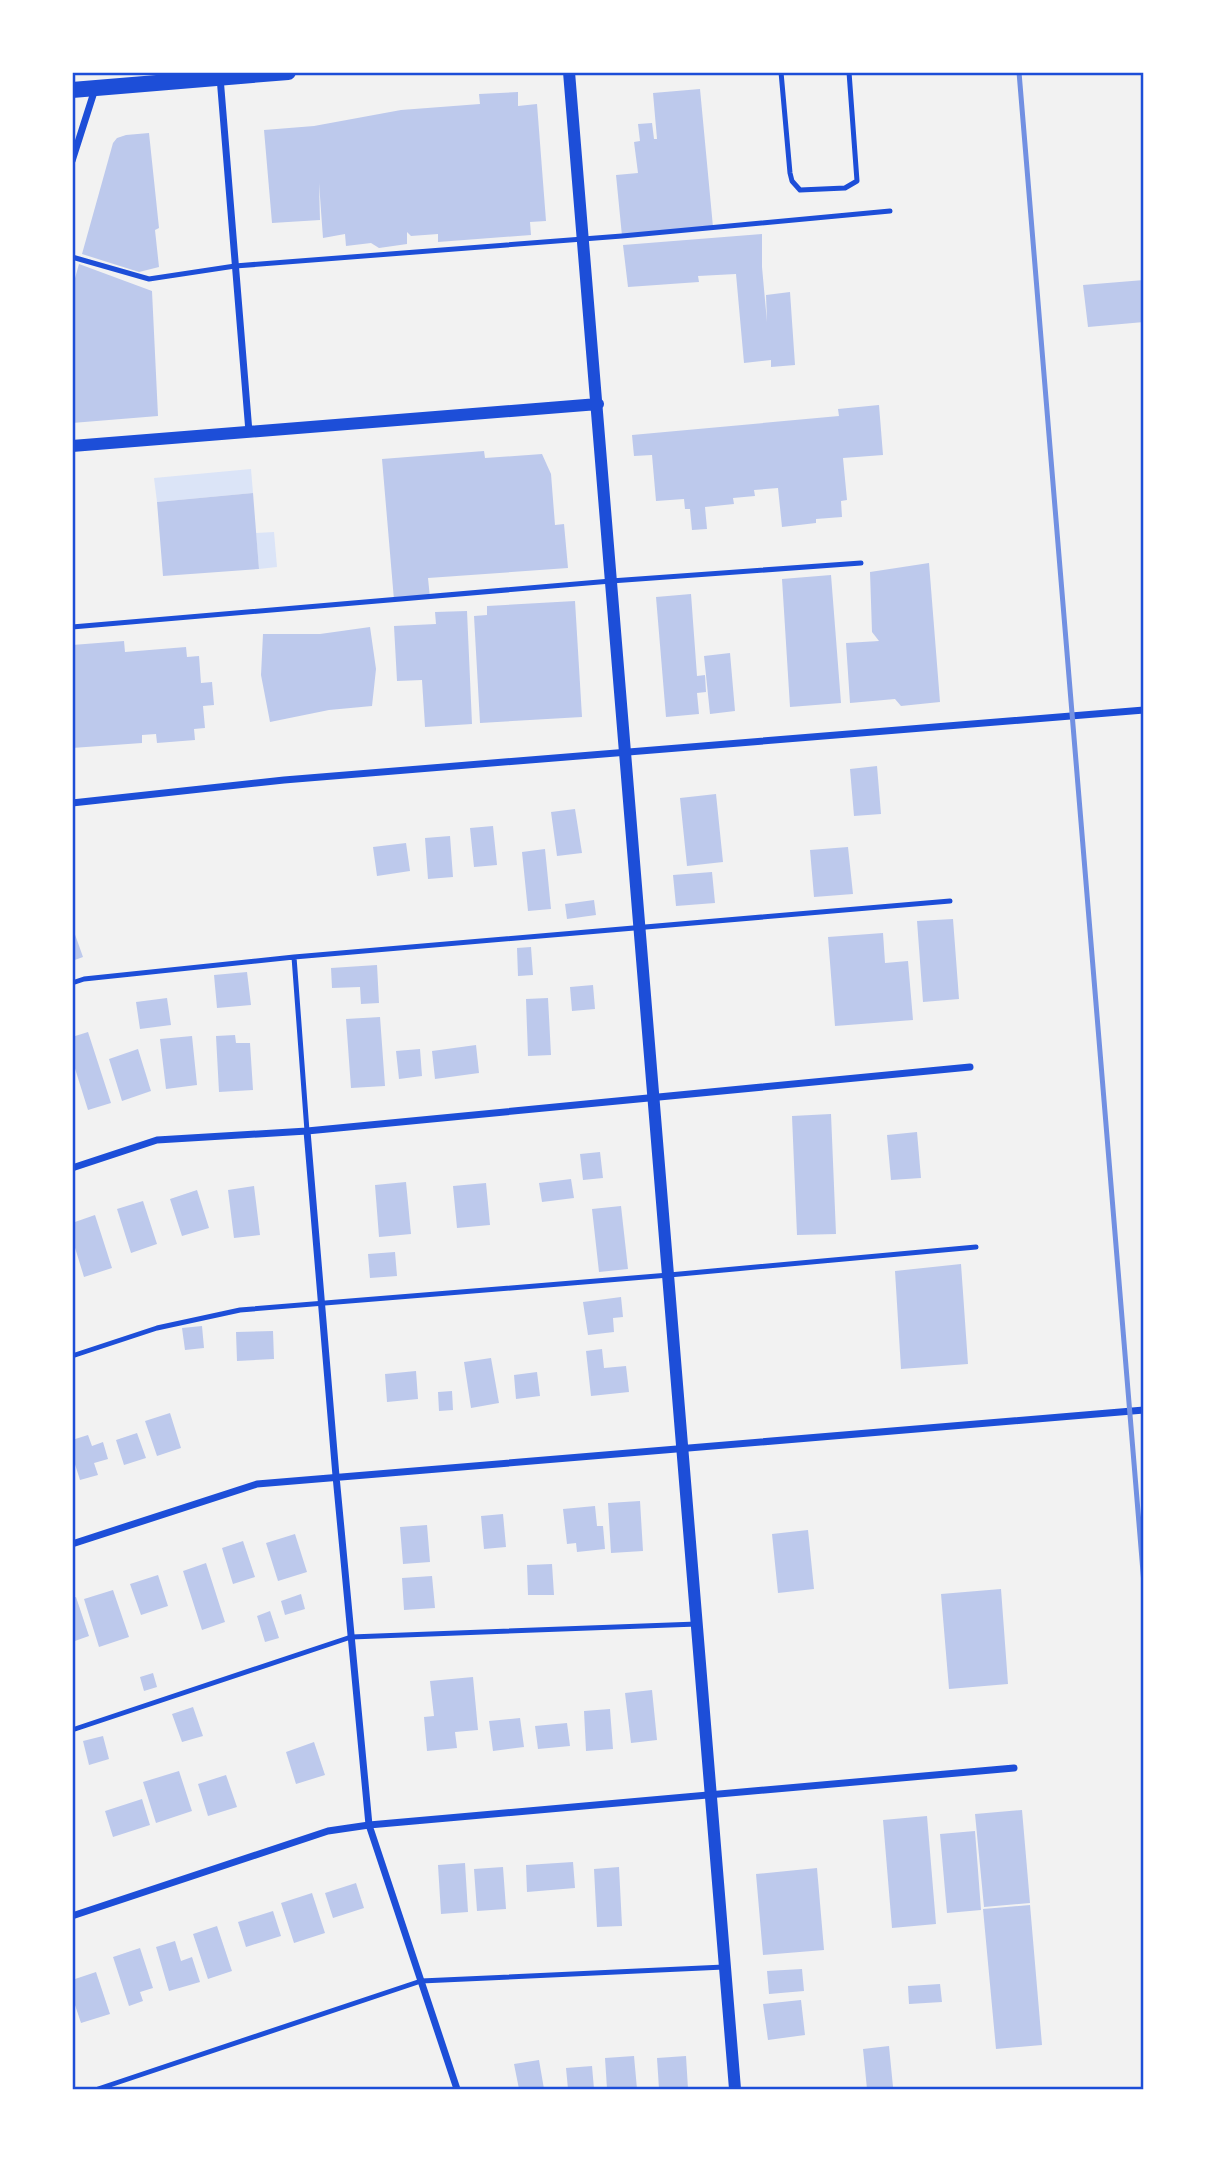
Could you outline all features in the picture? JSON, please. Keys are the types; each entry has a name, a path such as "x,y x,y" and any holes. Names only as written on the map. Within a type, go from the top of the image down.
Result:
{"main road":[{"path":"72,90 220,75 288,72"}],"street":[{"path":"569,72 735,2089"},
{"path":"220,75 249,432"},
{"path":"72,161 96,88"},
{"path":"72,446 598,404"},
{"path":"72,803 284,780 1144,710"},
{"path":"72,1168 157,1140 306,1131 970,1067"},
{"path":"306,1131 369,1825 457,2089"},
{"path":"72,1544 257,1484 1144,1410"},
{"path":"72,1916 328,1831 369,1825 1014,1768"}],"lane":[{"path":"781,72 790,173 792,181 800,190 845,188 857,181 849,72"},
{"path":"72,257 149,279 235,266 622,236 890,211"},
{"path":"72,626 861,563"},
{"path":"72,983 84,979 294,957 950,901"},
{"path":"294,957 306,1131"},
{"path":"72,1356 157,1328 240,1310 976,1247"},
{"path":"72,1730 351,1637 697,1624"},
{"path":"98,2089 421,1981 725,1967"}],"shaded area":[{"path":"251,469 253,493 157,502 154,478"},
{"path":"274,532 277,567 259,569 256,533"}],"building":[{"path":"700,89 713,227 622,236 616,175 638,173 634,142 640,141 638,124 652,123 654,139 657,139 653,93"},
{"path":"518,92 518,106 537,104 546,221 530,222 531,235 438,242 438,234 411,236 407,232 407,244 379,248 371,243 346,246 345,234 323,238 319,183 320,220 272,223 264,130 314,126 401,110 480,104 479,94"},
{"path":"149,133 159,228 155,230 159,267 139,272 82,254 113,143 117,138 126,135"},
{"path":"762,234 767,322 766,295 790,292 795,365 771,367 771,360 744,363 736,274 698,276 699,282 628,287 623,245"},
{"path":"79,264 152,291 158,416 72,423 72,289"},
{"path":"1144,280 1144,322 1088,327 1083,285"},
{"path":"879,405 883,455 843,458 847,500 841,501 842,517 816,519 816,523 782,527 778,488 754,490 755,496 733,498 734,504 705,507 707,529 692,530 690,509 685,509 684,499 656,501 652,455 634,456 632,435 839,416 838,409"},
{"path":"484,451 485,458 542,454 551,474 555,525 564,524 568,568 428,578 430,598 394,600 382,459"},
{"path":"253,493 259,569 163,576 157,502"},
{"path":"929,563 940,702 901,706 895,699 850,703 846,643 879,641 872,632 870,572"},
{"path":"831,575 841,703 790,707 782,579"},
{"path":"691,594 697,676 705,675 706,692 697,693 699,714 666,717 656,597"},
{"path":"575,601 582,717 480,723 474,616 487,615 487,606"},
{"path":"467,611 472,724 425,727 422,680 397,681 394,626 436,624 435,612"},
{"path":"370,627 376,669 372,706 329,710 270,722 261,675 263,634 320,634"},
{"path":"124,641 125,652 186,647 187,657 199,656 201,683 212,682 214,705 203,706 205,728 194,729 195,740 157,743 156,734 142,735 142,743 72,748 72,645"},
{"path":"730,653 735,711 710,714 704,656"},
{"path":"877,766 881,814 854,816 850,769"},
{"path":"716,794 723,862 687,866 680,798"},
{"path":"575,809 582,853 557,856 551,812"},
{"path":"493,826 497,865 474,867 470,828"},
{"path":"450,836 453,877 428,879 425,838"},
{"path":"406,843 410,871 377,876 373,847"},
{"path":"848,847 853,894 814,897 810,850"},
{"path":"545,849 551,909 528,911 522,852"},
{"path":"712,872 715,903 676,906 673,875"},
{"path":"594,900 596,915 567,919 565,904"},
{"path":"953,919 959,999 923,1002 917,921"},
{"path":"72,926 83,957 72,961"},
{"path":"883,933 885,963 908,961 913,1020 835,1026 828,937"},
{"path":"531,947 533,975 518,976 517,948"},
{"path":"377,965 379,1003 361,1004 360,987 332,988 331,968"},
{"path":"247,972 251,1005 217,1008 214,975"},
{"path":"593,985 595,1009 572,1011 570,987"},
{"path":"167,998 171,1025 140,1029 136,1002"},
{"path":"548,998 551,1055 528,1056 526,999"},
{"path":"380,1017 385,1086 351,1088 346,1019"},
{"path":"88,1032 111,1103 88,1110 72,1059 72,1037"},
{"path":"235,1035 236,1043 250,1043 253,1090 219,1092 216,1036"},
{"path":"192,1036 197,1085 166,1089 160,1039"},
{"path":"476,1045 479,1073 435,1079 432,1051"},
{"path":"138,1049 151,1091 122,1101 109,1059"},
{"path":"420,1049 422,1076 399,1079 396,1051"},
{"path":"831,1114 836,1234 797,1235 792,1116"},
{"path":"917,1132 921,1178 891,1180 887,1135"},
{"path":"600,1152 603,1178 583,1180 580,1154"},
{"path":"571,1179 574,1198 542,1202 539,1183"},
{"path":"406,1182 411,1234 379,1237 375,1185"},
{"path":"486,1183 490,1225 457,1228 453,1186"},
{"path":"254,1186 260,1235 234,1238 228,1190"},
{"path":"197,1190 209,1228 182,1236 170,1199"},
{"path":"143,1201 157,1244 131,1253 117,1209"},
{"path":"621,1206 628,1269 599,1272 592,1209"},
{"path":"95,1215 112,1268 84,1277 72,1238 72,1223"},
{"path":"395,1252 397,1276 370,1278 368,1254"},
{"path":"961,1264 968,1364 901,1369 895,1271"},
{"path":"621,1297 623,1317 613,1318 614,1332 588,1335 583,1302"},
{"path":"202,1326 204,1348 185,1350 182,1328"},
{"path":"273,1331 274,1359 237,1361 236,1332"},
{"path":"602,1349 604,1368 626,1366 629,1392 591,1396 586,1351"},
{"path":"491,1358 499,1403 471,1408 464,1362"},
{"path":"416,1371 418,1399 387,1402 385,1374"},
{"path":"537,1372 540,1396 516,1399 514,1375"},
{"path":"452,1391 453,1410 439,1411 438,1392"},
{"path":"170,1413 181,1448 157,1456 145,1421"},
{"path":"137,1433 146,1458 124,1465 116,1440"},
{"path":"88,1435 92,1446 103,1442 108,1459 94,1463 98,1475 80,1480 72,1455 72,1440"},
{"path":"640,1501 643,1551 611,1553 608,1503"},
{"path":"595,1506 597,1526 603,1526 605,1549 577,1552 576,1543 567,1544 563,1509"},
{"path":"503,1514 506,1547 484,1549 481,1516"},
{"path":"427,1525 430,1562 403,1564 400,1527"},
{"path":"808,1530 814,1589 778,1593 772,1534"},
{"path":"295,1534 307,1572 278,1581 266,1543"},
{"path":"243,1541 255,1577 233,1584 222,1548"},
{"path":"206,1563 225,1622 202,1630 183,1571"},
{"path":"552,1564 554,1595 528,1595 527,1565"},
{"path":"158,1575 168,1606 141,1615 130,1584"},
{"path":"432,1576 435,1608 404,1610 402,1578"},
{"path":"1001,1589 1008,1684 949,1689 941,1594"},
{"path":"113,1590 129,1637 99,1647 84,1599"},
{"path":"301,1594 305,1609 285,1615 281,1601"},
{"path":"76,1597 89,1636 72,1642 72,1598"},
{"path":"270,1611 279,1638 265,1642 257,1616"},
{"path":"153,1673 157,1687 144,1691 140,1677"},
{"path":"473,1677 478,1730 455,1732 457,1748 427,1751 424,1717 434,1716 430,1681"},
{"path":"652,1690 657,1740 631,1743 625,1693"},
{"path":"193,1707 203,1736 182,1742 172,1714"},
{"path":"610,1709 613,1749 586,1751 584,1711"},
{"path":"520,1718 524,1747 493,1751 489,1721"},
{"path":"567,1723 570,1746 538,1749 535,1726"},
{"path":"103,1736 109,1759 89,1765 83,1741"},
{"path":"314,1742 325,1775 296,1784 286,1752"},
{"path":"179,1771 192,1811 156,1823 143,1782"},
{"path":"226,1775 237,1807 208,1816 198,1784"},
{"path":"142,1799 150,1825 113,1837 105,1811"},
{"path":"1022,1810 1030,1903 984,1907 975,1814"},
{"path":"927,1816 936,1924 892,1928 883,1820"},
{"path":"975,1831 981,1910 947,1913 940,1834"},
{"path":"573,1862 575,1888 527,1892 526,1865"},
{"path":"465,1863 468,1912 441,1914 438,1865"},
{"path":"503,1867 506,1909 477,1911 474,1869"},
{"path":"619,1867 622,1926 597,1927 594,1869"},
{"path":"817,1868 824,1950 763,1955 756,1874"},
{"path":"356,1883 364,1908 333,1918 325,1893"},
{"path":"312,1893 325,1933 294,1943 281,1903"},
{"path":"1030,1905 1042,2045 996,2049 983,1909"},
{"path":"273,1911 281,1936 246,1947 238,1922"},
{"path":"217,1926 232,1971 208,1979 193,1934"},
{"path":"175,1941 181,1961 192,1957 200,1982 169,1991 156,1947"},
{"path":"140,1948 153,1988 140,1992 143,2001 129,2006 113,1957"},
{"path":"802,1969 804,1991 769,1994 767,1971"},
{"path":"96,1972 110,2014 81,2023 72,1996 72,1980"},
{"path":"940,1984 942,2002 909,2004 908,1986"},
{"path":"801,2000 805,2035 768,2040 763,2004"},
{"path":"889,2046 893,2087 867,2089 863,2049"},
{"path":"634,2056 637,2089 607,2089 605,2058"},
{"path":"686,2056 688,2089 659,2089 657,2058"},
{"path":"539,2060 544,2089 519,2089 514,2064"},
{"path":"592,2066 594,2089 568,2089 566,2068"}],"railway":[{"path":"1019,72 1144,1584"}]}
